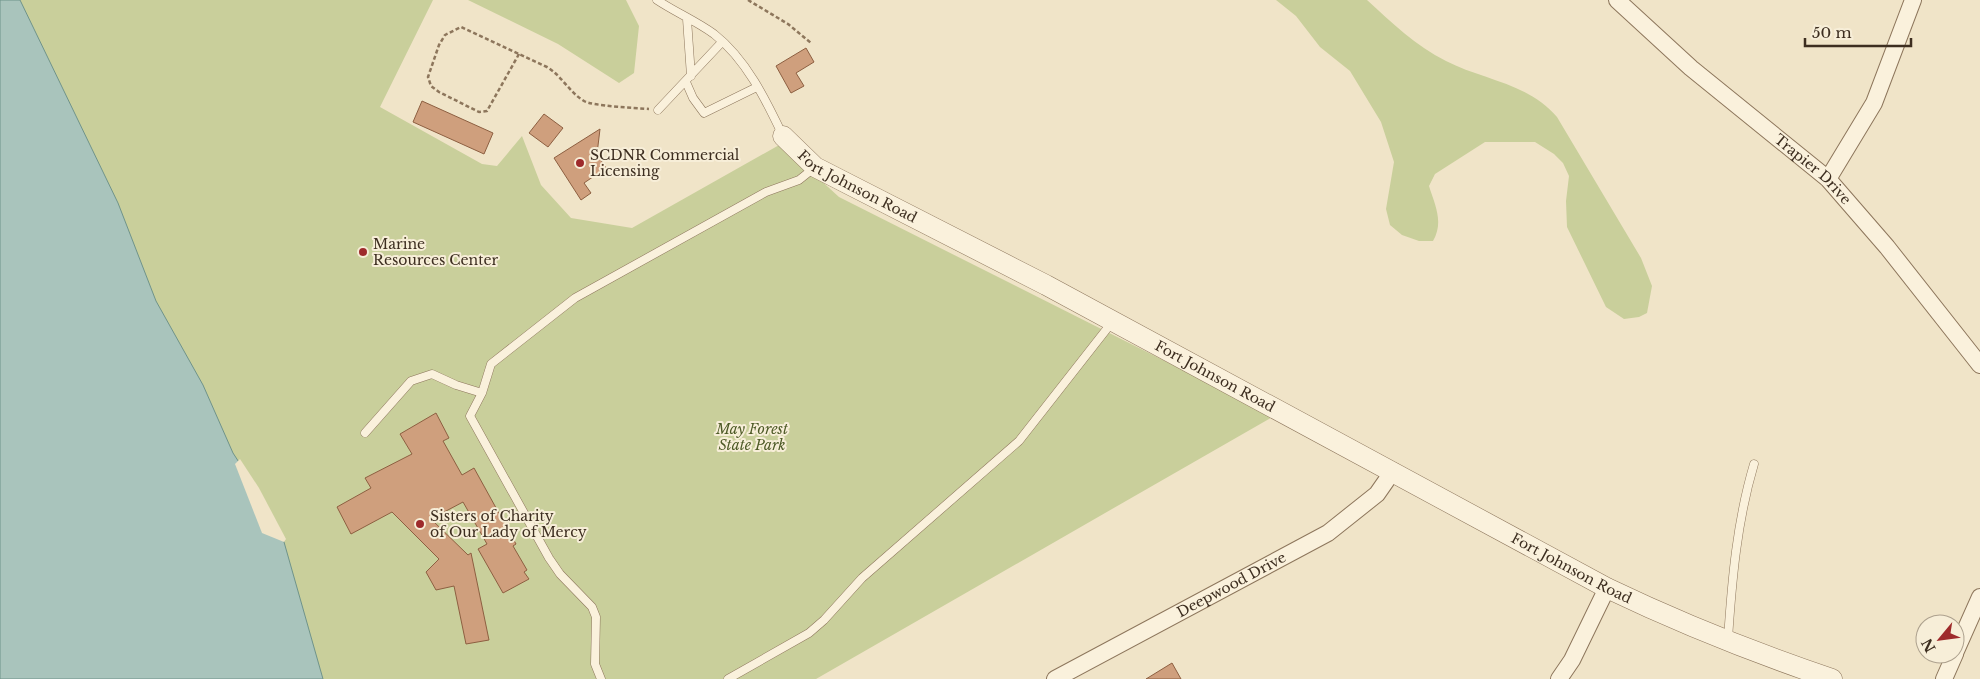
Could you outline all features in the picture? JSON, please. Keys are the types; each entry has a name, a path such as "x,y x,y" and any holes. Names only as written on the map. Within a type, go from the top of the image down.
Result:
{"street":[{"name":"Trapier Drive","path":"1617,0 1692,68 1828,179 1887,247 1980,365"},
{"path":"1828,179 1874,103 1913,0"},
{"name":"Fort Johnson Road","path":"783,136 815,167 1114,321 1607,588 1661,614 1832,679"},
{"name":"Deepwood Drive","path":"1055,679 1328,533 1377,494 1393,471"},
{"path":"1559,679 1572,660 1607,588"},
{"path":"1965,631 1980,597"},
{"path":"1944,679 1951,664"}],"lane":[{"name":"Fort Johnson Road","path":"657,0 713,34 734,53 757,87 783,136"},
{"path":"687,19 689,79 693,98 704,113 757,87"},
{"path":"658,110 722,42"},
{"path":"601,679 595,664 596,618 592,607 560,574 549,558 470,416 482,393 491,364 575,298 766,192 799,180 815,167"},
{"path":"728,679 808,633 824,620 862,578 1019,441 1114,321"},
{"path":"365,433 411,381 432,374 456,385 482,393"},
{"path":"1728,641 1732,570 1738,530 1754,464"}],"path":[{"path":"748,0 788,24 811,42"},
{"path":"519,54 487,111 479,112 440,92 431,86 428,77 439,45 445,35 461,28 519,54 558,74 574,94 586,103 658,110"}],"green space":[{"name":"May Forest State Park","path":"0,0 433,0 380,107 482,164 497,166 522,136 541,185 571,218 632,228 781,144 839,197 1274,416 816,679 172,679"},
{"path":"468,0 626,0 639,26 634,73 619,83 558,44"},
{"path":"1276,0 1367,0 1404,33 1435,55 1460,67 1519,89 1545,106 1557,117 1641,258 1652,286 1647,313 1639,317 1624,319 1606,307 1567,227 1566,201 1569,176 1563,163 1554,154 1535,142 1485,142 1435,174 1429,186 1438,220 1438,227 1433,241 1419,241 1402,235 1390,225 1386,209 1394,162 1381,122 1350,71 1320,47 1296,16"}],"water":[{"path":"0,0 20,0 118,203 156,301 203,385 233,453 257,490 284,542 323,679 0,679"}],"pier":[{"path":"240,459 259,488 286,539 284,542 262,533 235,464"}],"building":[{"path":"806,48 814,62 796,73 804,86 791,93 776,66"},
{"path":"422,101 493,133 484,154 413,122"},
{"path":"544,114 563,128 548,147 529,133"},
{"name":"SCDNR Commercial Licensing","path":"600,129 597,154 606,168 584,183 591,193 581,200 554,158"},
{"name":"Sisters of Charity of Our Lady of Mercy","path":"436,413 449,438 443,441 462,475 474,468 516,544 513,546 527,570 524,572 529,579 503,593 478,549 487,544 463,502 431,519 468,555 471,553 489,640 466,644 454,586 436,590 426,572 439,559 392,512 351,534 337,507 371,488 365,478 412,454 400,434"},
{"path":"1172,663 1181,679 1146,679"}],"place":[{"name":"SCDNR Commercial Licensing","path":"580,163"},
{"name":"Marine Resources Center","path":"363,252"},
{"name":"Sisters of Charity of Our Lady of Mercy","path":"420,524"}]}
